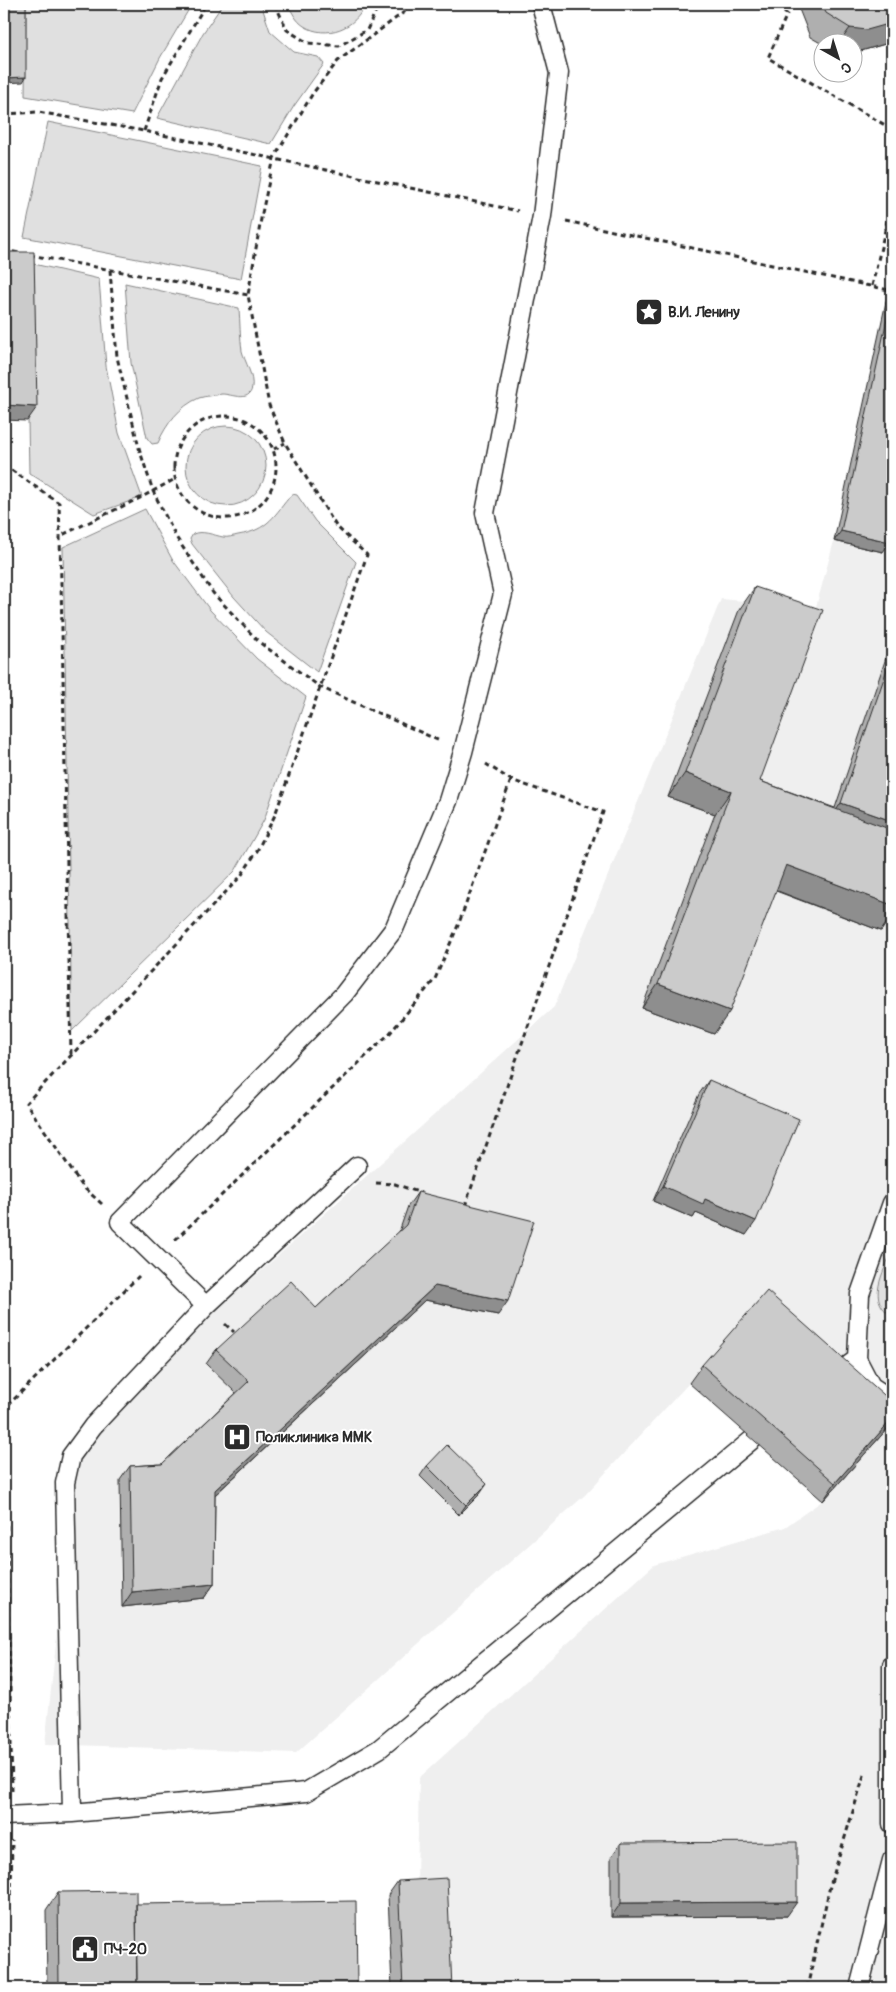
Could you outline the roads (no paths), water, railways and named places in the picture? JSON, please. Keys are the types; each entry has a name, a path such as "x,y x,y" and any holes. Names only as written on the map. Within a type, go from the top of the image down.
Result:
{"lane":[{"path":"206,1306 120,1222 344,994 394,929 448,801 463,752 503,594 485,513 542,216 559,73 542,4"},
{"path":"72,1813 65,1483 71,1456 93,1426 206,1306 357,1166"},
{"path":"892,1204 860,1294 857,1359 871,1386 892,1400"},
{"path":"817,1389 857,1359"},
{"path":"4,1816 72,1813 306,1792 379,1749 784,1413"},
{"path":"892,1665 892,1824"},
{"path":"859,1988 892,1860"}],"place":[{"name":"В.И. Ленину","path":"649,312"},
{"name":"Поликлиника ММК","path":"237,1437"},
{"name":"ПЧ-20","path":"85,1949"}]}
